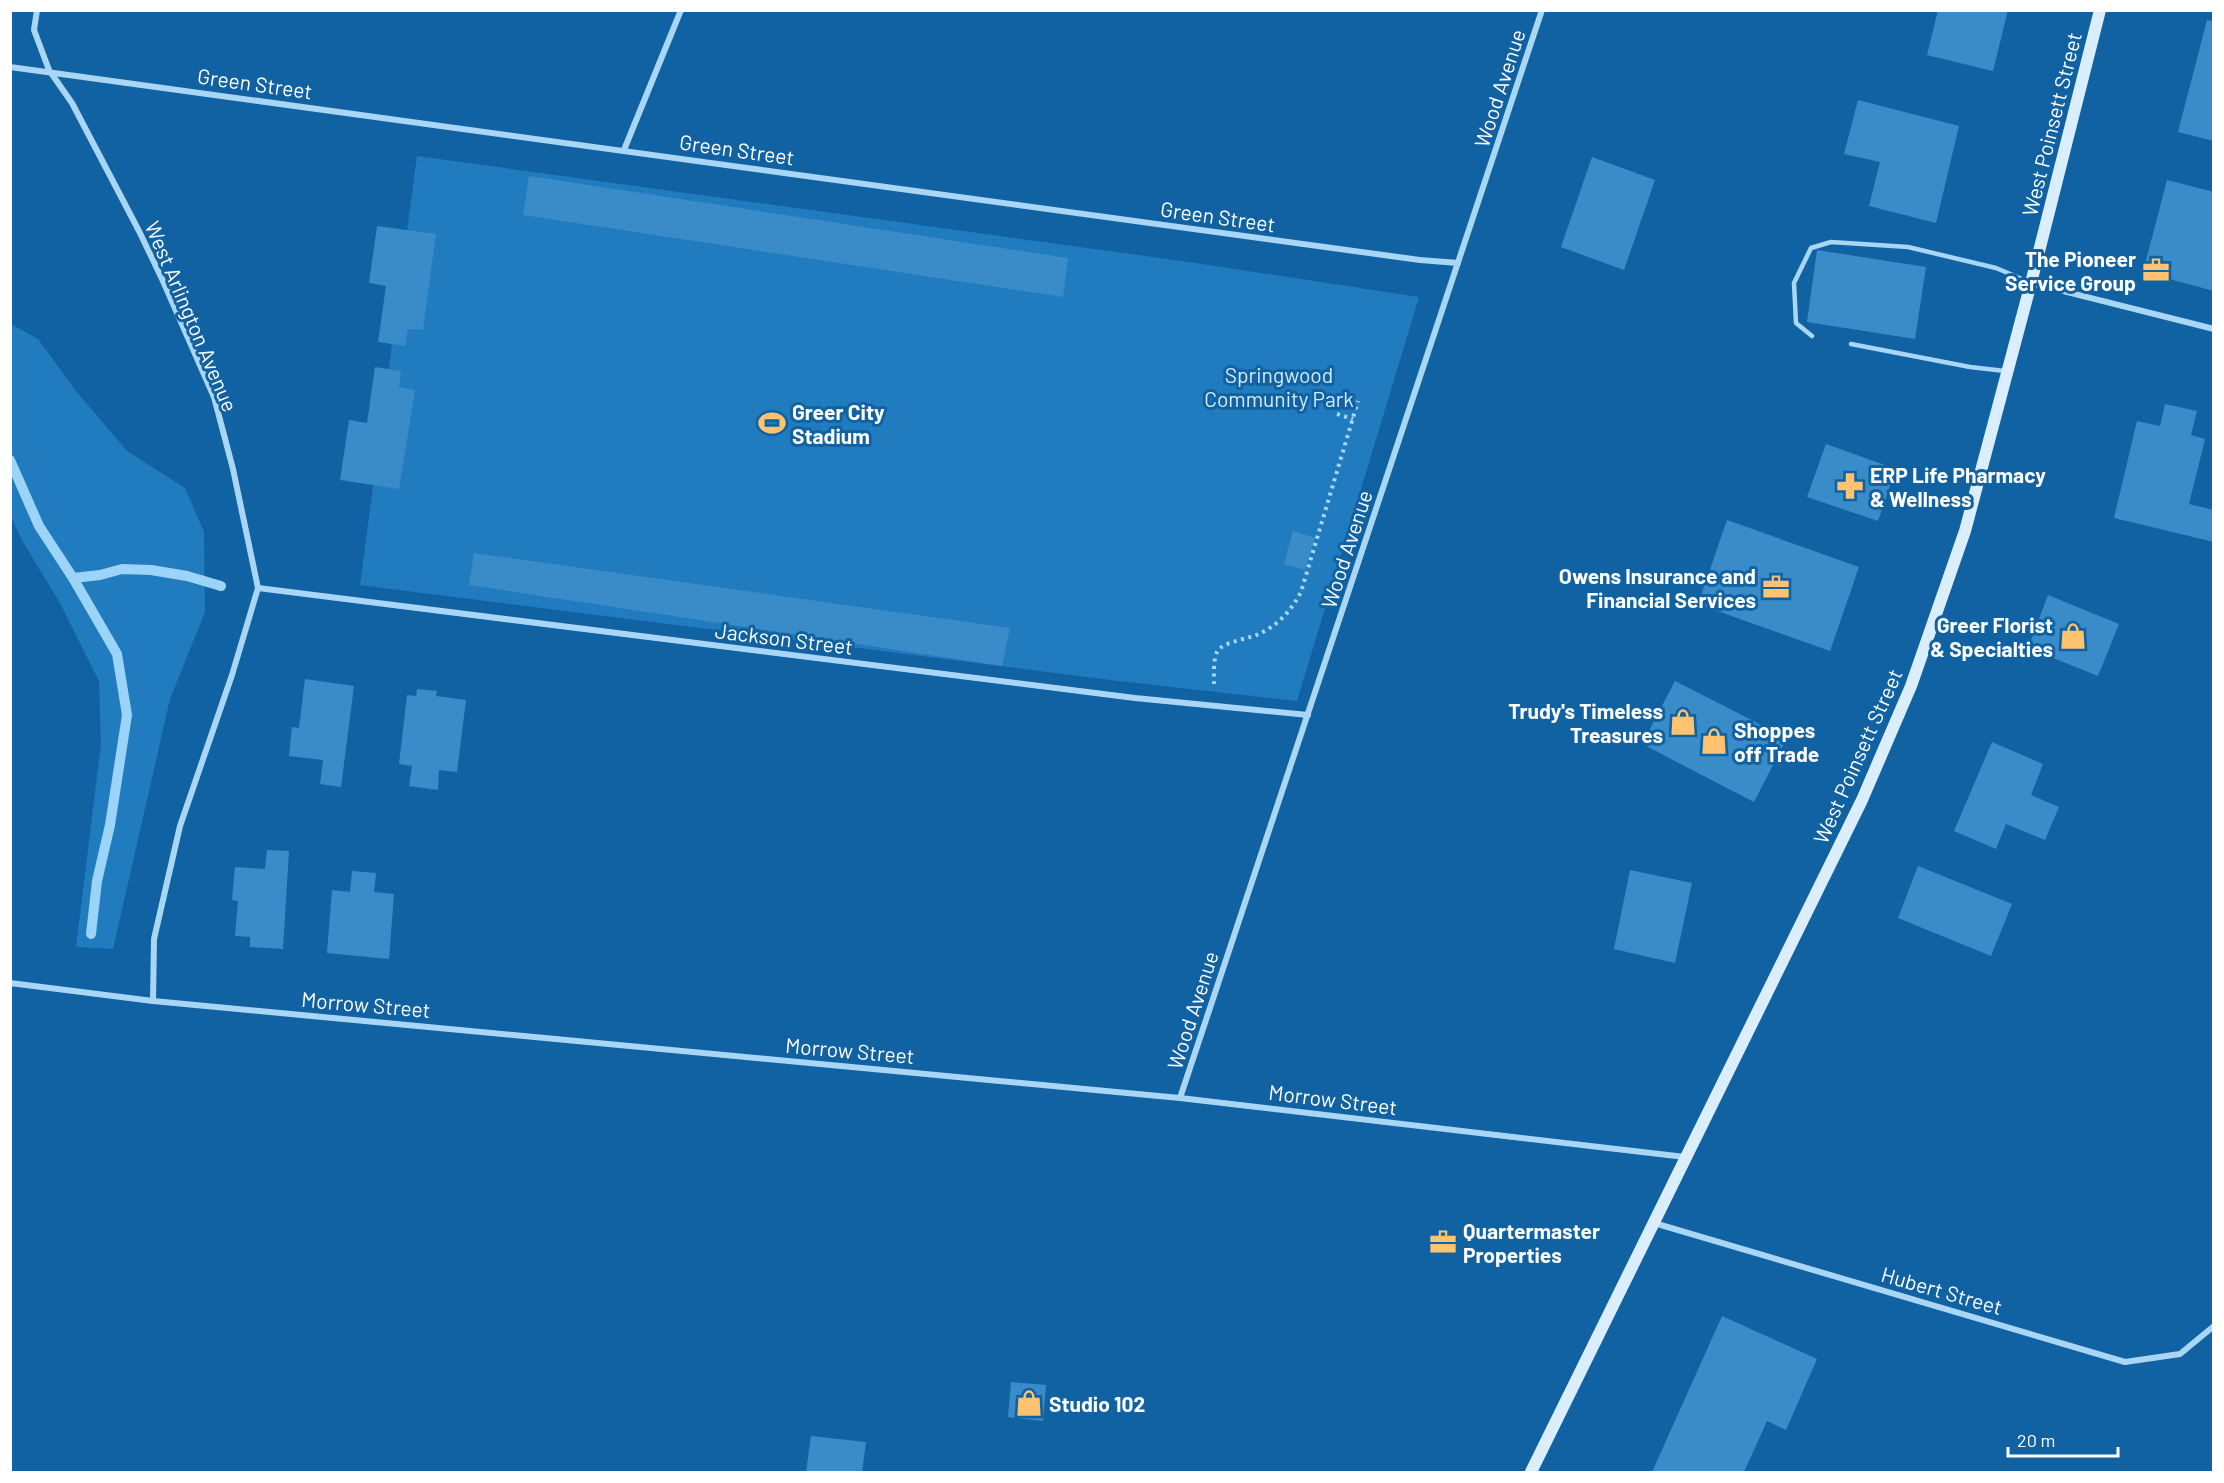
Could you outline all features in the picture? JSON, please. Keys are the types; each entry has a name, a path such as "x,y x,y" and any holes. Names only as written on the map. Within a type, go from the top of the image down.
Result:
{"main road":[{"name":"West Poinsett Street","path":"1531,1473 1862,800 1911,687 1965,531 2100,10"}],"street":[{"name":"West Arlington Avenue","path":"37,10 34,30 49,70 72,104 139,231 214,397 233,469 258,588 232,675 180,826 154,939 153,1001"},
{"path":"624,150 681,10"},
{"name":"Wood Avenue","path":"1180,1098 1542,10"},
{"name":"Green Street","path":"10,67 49,70 1420,260 1458,263"},
{"path":"2031,283 2214,329"},
{"name":"Jackson Street","path":"258,588 1135,698 1308,715"},
{"name":"Morrow Street","path":"10,983 153,1001 1180,1098 1685,1157"},
{"name":"Hubert Street","path":"1654,1223 2126,1362 2180,1354 2214,1326"}],"lane":[{"path":"1812,336 1796,323 1794,284 1811,248 1831,242 1908,247 1996,268 2031,283"},
{"path":"1851,344 1970,367 2008,371"}],"path":[{"path":"1212,706 1216,653 1222,645 1262,633 1293,608 1301,592 1358,401"},
{"path":"1337,414 1353,419"}],"green space":[{"name":"Greer City Stadium","path":"417,156 1189,262 1419,297 1297,701 1119,681 360,585"},
{"path":"11,324 38,339 76,391 127,451 185,488 204,532 205,612 170,699 113,949 76,947 101,744 99,681 60,603 23,542 11,517"}],"building":[{"path":"1938,10 2008,10 1993,71 1927,55"},
{"path":"2207,20 2214,22 2214,141 2178,132"},
{"path":"1858,100 1959,126 1936,223 1869,206 1880,162 1844,154"},
{"path":"1592,157 1655,180 1624,270 1561,247"},
{"path":"529,176 1068,258 1063,297 523,215"},
{"path":"2167,180 2214,192 2214,291 2143,272"},
{"path":"377,226 436,234 423,330 408,329 405,346 378,342 386,286 369,283"},
{"path":"1817,250 1926,267 1915,339 1807,322"},
{"path":"375,367 401,371 399,387 415,390 399,489 340,480 349,420 367,423"},
{"path":"2165,404 2197,411 2191,435 2205,439 2189,504 2214,510 2214,542 2114,518 2137,421 2160,426"},
{"path":"1826,444 1896,469 1878,521 1807,497"},
{"path":"1727,520 1859,567 1830,651 1698,604"},
{"path":"1293,531 1315,538 1305,570 1284,564"},
{"path":"474,553 1010,628 1002,666 469,585"},
{"name":"Greer Florist & Specialties","path":"2048,595 2119,624 2098,676 2028,648"},
{"path":"305,679 354,686 341,787 320,784 323,760 289,756 292,727 299,728"},
{"name":"Shoppes off Trade","path":"1675,681 1787,738 1754,802 1642,744"},
{"path":"417,689 437,691 436,696 466,700 457,772 439,770 438,790 409,786 412,766 399,764 407,695 416,696"},
{"path":"1992,742 2043,764 2031,795 2059,807 2045,840 2006,824 1996,849 1954,831"},
{"path":"267,850 289,851 283,949 250,947 250,937 235,936 238,901 232,900 235,867 265,869"},
{"path":"1918,866 2012,904 1991,956 1898,918"},
{"path":"1630,870 1692,883 1675,963 1614,949"},
{"path":"352,871 376,873 374,892 394,894 389,959 327,953 332,890 350,892"},
{"path":"1722,1316 1817,1359 1786,1430 1767,1421 1744,1472 1652,1472"},
{"path":"1011,1382 1046,1385 1043,1421 1008,1417"},
{"path":"811,1436 866,1442 862,1472 806,1472"}],"waterway":[{"path":"10,460 39,526 73,578 117,654 127,715 110,825 97,881 91,934"},
{"path":"73,578 100,575 122,569 151,570 187,576 221,586"}],"place":[{"name":"The Pioneer Service Group","path":"2156,270"},
{"name":"Greer City Stadium","path":"772,423"},
{"name":"ERP Life Pharmacy & Wellness","path":"1850,486"},
{"name":"Owens Insurance and Financial Services","path":"1776,587"},
{"name":"Greer Florist & Specialties","path":"2073,636"},
{"name":"Trudy's Timeless Treasures","path":"1683,722"},
{"name":"Shoppes off Trade","path":"1714,741"},
{"name":"Quartermaster Properties","path":"1443,1242"},
{"name":"Studio 102","path":"1029,1403"}],"park label":[{"name":"Springwood Community Park","path":"1279,386"}]}
